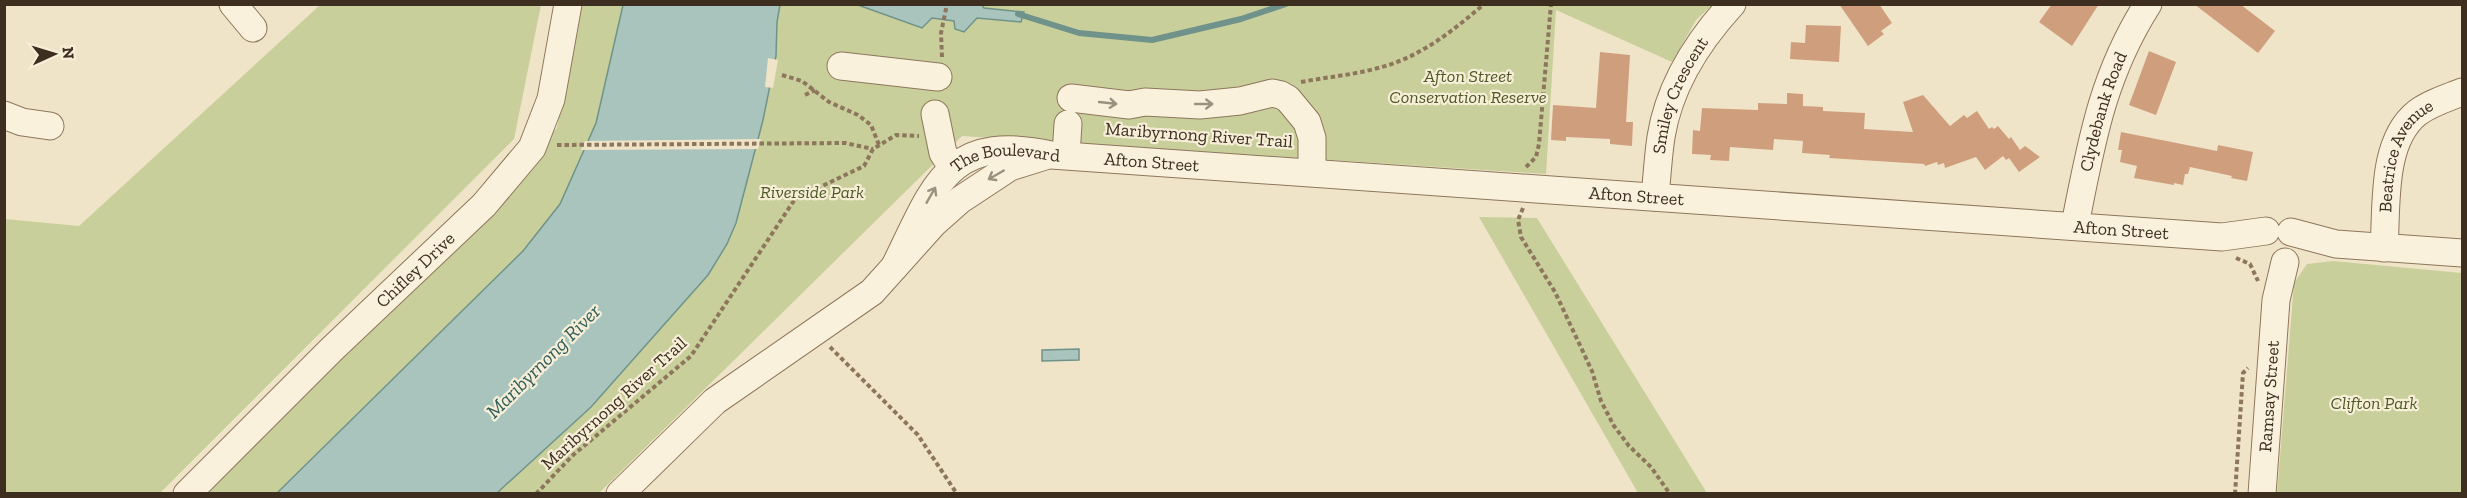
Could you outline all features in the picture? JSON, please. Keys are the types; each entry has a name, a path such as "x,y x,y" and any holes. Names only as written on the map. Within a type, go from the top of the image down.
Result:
{"street":[{"path":"233,4 253,28"},
{"name":"Chifley Drive","path":"187,494 331,350 484,205 532,148 551,99 568,4"},
{"name":"Smiley Crescent","path":"1655,197 1661,136 1681,78 1710,28 1732,4"},
{"name":"Clydebank Road","path":"2075,225 2094,126 2105,92 2121,51 2148,4"},
{"path":"841,66 939,77"},
{"name":"Beatrice Avenue","path":"2384,248 2391,158 2399,133 2418,112 2463,92"},
{"path":"1058,155 1070,111 1145,102 1200,105 1240,101 1272,93 1288,99 1307,122 1312,138 1312,172"},
{"path":"4,115 22,122 50,126"},
{"path":"937,125 943,153 952,167"},
{"name":"The Boulevard","path":"895,266 930,196 952,167 988,150 1026,149 1058,155"},
{"name":"Afton Street","path":"1058,155 1312,172 1527,174 1655,197 2075,225 2227,246 2277,248"},
{"name":"The Boulevard","path":"620,494 715,401 872,292 933,224 988,180 1024,161 1058,155"},
{"path":"2277,248 2336,244 2463,253"},
{"name":"Ramsay Street","path":"2262,494 2270,296 2277,248"}],"path":[{"path":"941,33 947,4"},
{"path":"1272,93 1292,84 1379,68 1401,60 1424,50 1484,4"},
{"path":"1551,4 1539,144 1536,157 1527,174 1518,220 1521,237 1559,298 1592,371 1601,401 1614,426 1629,446 1658,475 1670,494"},
{"path":"783,75 802,81 842,110 858,115 871,125 879,145"},
{"path":"805,94 815,89"},
{"name":"Maribyrnong River Trail","path":"536,494 572,456 691,356 795,199 864,166 873,148 896,135 937,125"},
{"path":"549,145 845,143 873,148"},
{"path":"2227,246 2250,264 2270,296"},
{"path":"824,341 918,435 957,494"},
{"path":"2235,494 2244,373 2250,365"}],"green space":[{"path":"320,5 541,5 514,139 160,493 5,493 5,219 79,226"},
{"path":"580,5 623,5 596,123 560,204 523,251 276,493 202,494 557,128"},
{"name":"Afton Street Conservation Reserve","path":"780,5 1712,5 1696,20 1672,62 1556,10 1546,174 962,136 599,493 497,494 591,407 708,275 727,244 736,223 763,120 776,56"},
{"path":"1479,217 1537,218 1707,493 1638,493"},
{"name":"Clifton Park","path":"2333,261 2462,273 2462,493 2277,494 2294,283 2307,264"}],"water":[{"name":"Maribyrnong River","path":"623,5 780,5 776,56 763,120 736,223 727,244 708,275 591,407 497,493 276,494 523,251 560,204 596,123"},
{"path":"858,5 982,5 984,8 1024,12 1021,22 977,18 964,32 955,29 954,21 932,18 922,28"},
{"path":"1079,349 1079,360 1042,361 1042,350"}],"pier":[{"path":"768,58 778,60 773,88 765,87"},
{"path":"761,139 758,149 581,150 585,141"}],"building":[{"path":"1839,4 1879,4 1892,23 1881,31 1884,34 1868,46"},
{"path":"2052,4 2099,4 2072,46 2039,22"},
{"path":"2194,4 2240,4 2275,31 2258,53"},
{"path":"1806,25 1841,26 1839,62 1790,59 1791,42 1805,43"},
{"path":"2149,51 2176,62 2156,115 2129,105"},
{"path":"1600,52 1630,55 1626,122 1633,122 1632,146 1610,144 1610,139 1566,137 1566,141 1551,140 1553,105 1596,108"},
{"path":"1787,93 1803,94 1803,106 1823,107 1823,111 1865,113 1864,129 1913,132 1903,102 1923,95 1950,126 1964,115 1967,118 1977,111 1989,129 1998,126 2009,139 2011,137 2020,150 2025,146 2040,157 2019,172 2009,158 2006,160 2003,156 1985,170 1976,157 1945,168 1944,163 1938,165 1937,162 1925,166 1924,164 1829,158 1830,155 1802,153 1803,141 1774,139 1773,150 1730,147 1729,161 1710,160 1711,155 1692,154 1693,130 1700,131 1702,108 1758,110 1758,103 1787,104"},
{"path":"2121,132 2217,151 2218,145 2253,152 2247,181 2190,167 2188,174 2185,174 2183,185 2134,178 2137,166 2120,162 2122,150 2118,150"}],"waterway":[{"path":"1018,14 1079,33 1152,40 1241,19 1286,4"}],"park label":[{"name":"Riverside Park","path":"812,192"}]}
